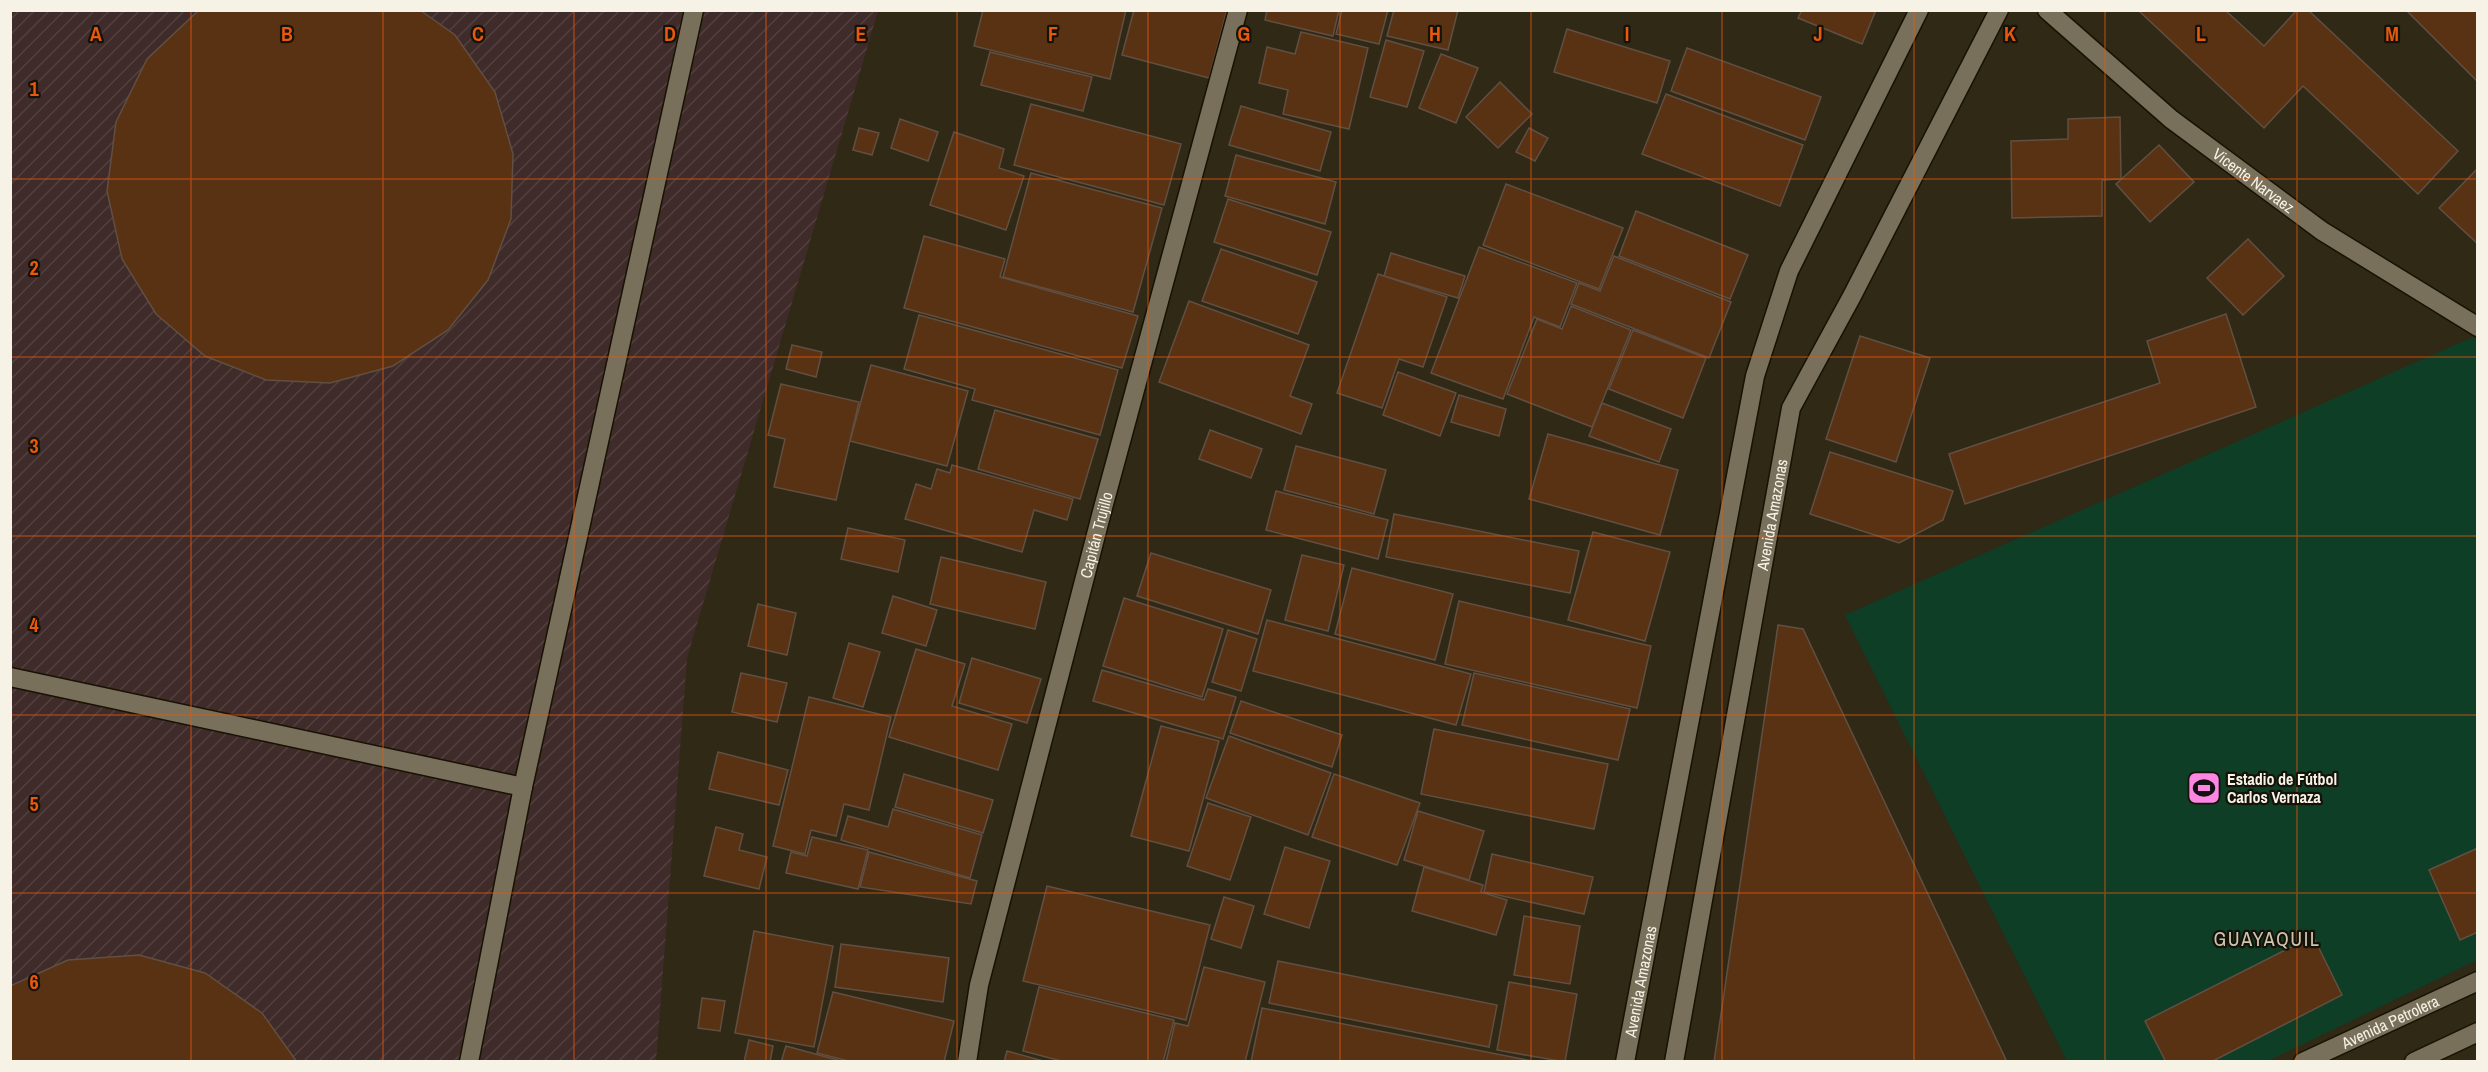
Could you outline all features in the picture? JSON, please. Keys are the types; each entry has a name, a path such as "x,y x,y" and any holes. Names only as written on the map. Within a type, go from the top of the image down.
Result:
{"main road":[{"path":"469,1062 523,786 694,10"},
{"name":"Capitán Trujillo","path":"967,1062 982,974 1107,492 1238,10"},
{"name":"Avenida Amazonas","path":"1625,1062 1755,376 1789,270 1919,10"},
{"name":"Avenida Amazonas","path":"1674,1062 1791,408 1858,285 1999,10"},
{"name":"Vicente Narvaez","path":"2046,10 2171,119 2322,231 2478,327"},
{"path":"10,677 523,786"},
{"name":"Avenida Petrolera","path":"2303,1062 2478,981"},
{"path":"2414,1062 2478,1032"}],"shaded area":[{"path":"10,11 878,11 687,658 656,1061 11,1061"}],"green space":[{"name":"Estadio de Fútbol Carlos Vernaza","path":"2473,337 2478,346 2477,960 2268,1061 2067,1061 1845,615"}],"building":[{"path":"199,10 420,10 455,35 495,92 513,154 511,219 488,280 448,330 393,366 330,383 266,380 205,356 156,314 122,259 107,191 116,122 147,59"},
{"path":"983,10 1126,10 1110,79 974,46"},
{"path":"1134,10 1227,10 1209,78 1122,55"},
{"path":"1267,10 1339,10 1333,36 1265,20"},
{"path":"1342,10 1388,10 1379,44 1336,34"},
{"path":"1394,10 1458,10 1448,50 1387,36"},
{"path":"1802,10 1876,10 1862,44 1798,18"},
{"path":"2138,10 2225,10 2264,46 2297,10 2308,10 2458,151 2418,194 2303,86 2264,128"},
{"path":"2406,10 2478,10 2478,82"},
{"path":"1567,29 1670,61 1657,103 1554,72"},
{"path":"1301,32 1368,48 1349,129 1283,114 1288,90 1259,83 1267,47 1295,54"},
{"path":"1386,40 1424,51 1407,107 1370,97"},
{"path":"1687,48 1821,97 1805,140 1671,91"},
{"path":"990,52 1092,77 1083,111 981,85"},
{"path":"1441,54 1478,68 1456,123 1419,108"},
{"path":"1500,82 1532,114 1498,148 1466,117"},
{"path":"1666,94 1803,145 1780,206 1642,154"},
{"path":"1031,104 1181,144 1164,205 1014,165"},
{"path":"1241,106 1331,132 1320,171 1229,145"},
{"path":"2120,117 2121,179 2102,180 2102,216 2012,218 2011,141 2068,139 2068,119"},
{"path":"900,119 938,132 928,161 891,148"},
{"path":"859,128 879,133 872,155 853,150"},
{"path":"1529,128 1548,138 1535,161 1516,152"},
{"path":"954,132 1004,149 999,168 1024,176 1006,230 930,205"},
{"path":"2159,145 2194,182 2150,222 2116,184"},
{"path":"1236,155 1336,182 1325,224 1225,196"},
{"path":"2478,168 2478,244 2439,208"},
{"path":"1031,173 1162,208 1133,312 1003,277"},
{"path":"1506,184 1623,228 1599,289 1483,245"},
{"path":"1228,199 1331,232 1317,275 1214,242"},
{"path":"1636,211 1748,255 1730,299 1619,256"},
{"path":"924,236 1005,259 1000,277 1138,316 1122,368 904,308"},
{"path":"2248,239 2284,276 2243,315 2207,278"},
{"path":"1479,247 1577,283 1560,327 1534,317 1503,399 1431,373"},
{"path":"1221,249 1317,282 1298,334 1202,301"},
{"path":"1391,253 1465,276 1458,298 1384,276"},
{"path":"1614,256 1731,302 1709,358 1571,304 1579,283 1600,291"},
{"path":"1378,274 1447,297 1423,367 1399,359 1382,408 1337,393"},
{"path":"1189,301 1309,345 1290,396 1312,404 1301,434 1159,382"},
{"path":"1571,306 1631,330 1592,427 1507,394 1537,319 1562,329"},
{"path":"2226,314 2256,407 1965,504 1949,454 2160,383 2147,341"},
{"path":"919,315 1118,370 1100,435 972,400 975,389 904,369"},
{"path":"1633,330 1706,358 1683,418 1609,389"},
{"path":"1860,336 1930,358 1896,462 1826,439"},
{"path":"792,345 822,352 816,377 786,369"},
{"path":"871,365 968,391 947,466 850,441"},
{"path":"1398,372 1456,393 1440,436 1383,415"},
{"path":"781,384 859,402 836,500 774,487 785,439 768,435"},
{"path":"1459,395 1506,409 1499,436 1451,422"},
{"path":"1602,403 1671,429 1659,462 1589,436"},
{"path":"995,410 1098,439 1080,499 978,469"},
{"path":"1210,430 1262,449 1251,478 1199,459"},
{"path":"1548,434 1678,470 1660,535 1529,499"},
{"path":"1296,446 1386,470 1374,514 1284,490"},
{"path":"1830,452 1953,491 1943,520 1899,543 1810,514"},
{"path":"952,465 1073,499 1067,520 1034,510 1022,552 905,519 916,484 931,489 937,469 950,473"},
{"path":"1276,491 1388,520 1378,559 1266,530"},
{"path":"1394,514 1579,551 1570,593 1386,557"},
{"path":"848,528 905,540 898,572 841,559"},
{"path":"1593,532 1670,552 1645,641 1568,620"},
{"path":"1151,553 1271,590 1258,634 1137,596"},
{"path":"1302,555 1344,565 1328,631 1285,620"},
{"path":"941,557 1046,582 1035,629 930,604"},
{"path":"1352,568 1453,594 1435,660 1335,634"},
{"path":"893,596 937,610 926,646 882,633"},
{"path":"1124,598 1223,629 1202,697 1103,666"},
{"path":"1459,601 1651,646 1637,708 1445,664"},
{"path":"758,604 796,613 787,655 748,646"},
{"path":"1267,620 1471,674 1456,725 1253,671"},
{"path":"1778,625 1803,629 2007,1062 1714,1062"},
{"path":"1228,630 1257,639 1241,691 1212,682"},
{"path":"849,643 880,652 863,707 833,698"},
{"path":"916,649 965,664 952,706 1012,724 998,770 889,737"},
{"path":"972,658 1041,679 1027,723 959,703"},
{"path":"1102,670 1204,700 1208,689 1236,697 1223,739 1093,701"},
{"path":"741,673 787,683 777,722 732,712"},
{"path":"1474,673 1630,709 1618,760 1462,725"},
{"path":"809,697 891,717 869,810 844,804 836,836 811,830 805,854 773,846"},
{"path":"1241,701 1342,735 1332,767 1230,733"},
{"path":"1161,726 1219,741 1189,851 1131,836"},
{"path":"1434,729 1608,764 1594,829 1421,794"},
{"path":"1229,736 1331,773 1308,835 1206,798"},
{"path":"718,752 788,770 779,805 709,789"},
{"path":"904,774 993,800 983,833 895,807"},
{"path":"1334,774 1420,803 1397,865 1312,837"},
{"path":"1208,803 1251,817 1230,880 1187,866"},
{"path":"893,809 982,835 970,878 841,840 848,816 888,827"},
{"path":"1418,811 1484,831 1469,880 1404,860"},
{"path":"716,827 743,834 739,850 767,857 759,889 704,876"},
{"path":"812,837 868,850 858,889 786,873 791,852 807,856"},
{"path":"1285,847 1330,861 1309,928 1264,914"},
{"path":"2478,848 2478,932 2460,940 2429,870"},
{"path":"869,852 977,881 971,904 860,887"},
{"path":"1492,854 1593,877 1584,914 1484,892"},
{"path":"1424,867 1483,885 1481,892 1507,900 1496,935 1412,911"},
{"path":"1047,886 1210,925 1186,1020 1023,981"},
{"path":"1224,897 1254,906 1241,948 1211,939"},
{"path":"1524,916 1580,926 1570,984 1514,975"},
{"path":"754,931 833,946 814,1047 735,1033"},
{"path":"2313,936 2342,995 2211,1062 2166,1062 2145,1021"},
{"path":"841,944 949,958 943,1002 835,987"},
{"path":"139,955 205,973 262,1013 297,1062 10,1062 10,986 68,960"},
{"path":"1278,961 1497,1005 1489,1047 1269,1003"},
{"path":"1204,967 1265,982 1245,1062 1166,1062 1175,1023 1188,1026"},
{"path":"1509,982 1577,994 1565,1062 1497,1050"},
{"path":"1039,987 1174,1020 1163,1062 1065,1062 1023,1051"},
{"path":"833,992 954,1021 944,1062 852,1062 817,1053"},
{"path":"702,998 725,1001 720,1031 698,1028"},
{"path":"1262,1008 1537,1062 1251,1062"},
{"path":"749,1040 773,1046 770,1062 744,1062"},
{"path":"786,1046 841,1061 781,1062"},
{"path":"1007,1051 1047,1062 1004,1062"}],"place":[{"name":"Estadio de Fútbol Carlos Vernaza","path":"2204,788"}],"district":[{"name":"GUAYAQUIL","path":"2267,938"}]}
